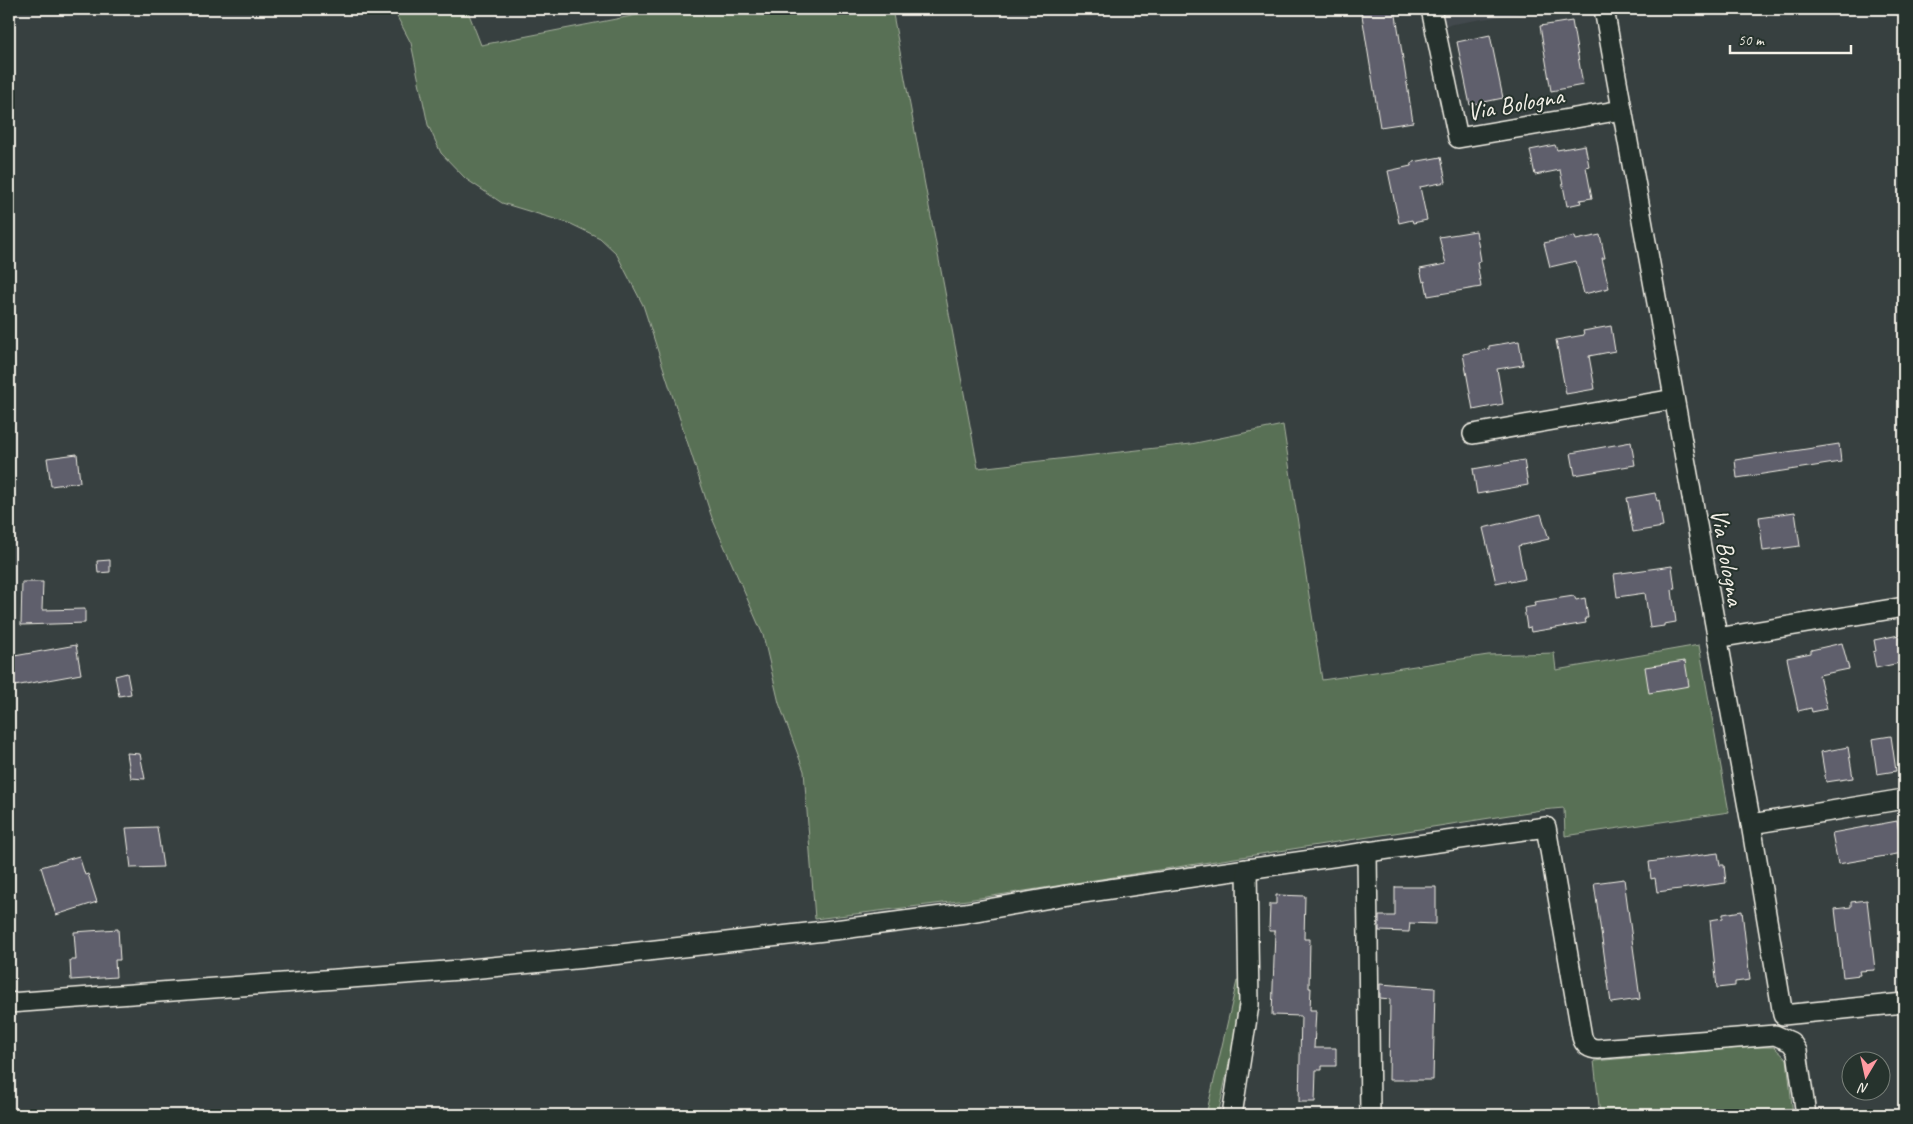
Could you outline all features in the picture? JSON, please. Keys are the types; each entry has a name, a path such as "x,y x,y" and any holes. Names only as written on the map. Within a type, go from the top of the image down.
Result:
{"street":[{"name":"Via Bologna","path":"1431,9 1458,138 1622,110"},
{"name":"Via Bologna","path":"1604,9 1718,638 1783,1015 1904,1003"},
{"path":"1473,434 1674,399"},
{"path":"1718,638 1904,607"},
{"path":"1751,824 1904,799"},
{"path":"9,1004 460,970 842,929 956,914 1367,851 1546,827 1582,1037 1585,1044 1593,1049 1598,1049 1775,1035 1791,1042 1797,1051 1806,1115"},
{"path":"1367,851 1370,1115"},
{"path":"1232,1115 1248,1005 1247,869"}],"shaded area":[{"path":"1439,9 1543,9 1441,26"}],"green space":[{"path":"393,9 467,9 481,45 668,9 892,9 978,468 1191,444 1283,425 1322,680 1488,655 1554,653 1556,670 1699,645 1729,812 1565,836 1564,808 1541,810 967,900 815,919 804,771 779,703 763,635 712,518 643,305 616,253 600,238 571,224 502,203 466,179 441,153 428,125 411,43"},
{"path":"1237,981 1241,982 1242,1003 1218,1115 1206,1115"},
{"path":"1751,1047 1774,1047 1787,1059 1793,1115 1600,1115 1594,1061"}],"building":[{"path":"1361,9 1395,9 1413,122 1380,127"},
{"path":"1572,21 1583,85 1551,91 1540,26"},
{"path":"1490,35 1503,98 1470,105 1457,42"},
{"path":"1555,145 1557,150 1585,145 1589,166 1586,167 1592,198 1580,200 1581,203 1567,206 1560,170 1535,175 1530,150"},
{"path":"1441,157 1446,182 1420,187 1427,220 1413,223 1412,220 1399,223 1388,171 1411,166 1413,162"},
{"path":"1476,231 1481,261 1477,262 1481,287 1428,296 1420,269 1446,264 1439,237"},
{"path":"1600,235 1605,258 1602,258 1609,288 1584,294 1576,261 1550,267 1544,243 1575,236 1576,240"},
{"path":"1611,326 1615,351 1589,356 1595,389 1566,394 1556,340 1584,335 1583,331"},
{"path":"1519,341 1523,365 1497,369 1503,404 1473,410 1463,354 1489,349 1489,346"},
{"path":"1631,442 1635,465 1575,475 1571,453"},
{"path":"1839,444 1841,462 1737,478 1735,460"},
{"path":"77,454 80,482 51,486 47,458"},
{"path":"1524,460 1528,485 1477,494 1473,469"},
{"path":"1655,493 1657,501 1659,500 1663,527 1633,532 1627,498"},
{"path":"1795,512 1800,546 1763,551 1759,517"},
{"path":"1541,514 1549,539 1518,546 1525,579 1496,583 1483,528"},
{"path":"110,560 110,572 98,573 97,561"},
{"path":"1672,566 1675,589 1672,590 1676,622 1650,628 1645,593 1617,597 1614,574"},
{"path":"22,582 43,582 42,610 85,609 85,623 21,625"},
{"path":"1574,596 1576,600 1585,598 1588,618 1585,618 1586,623 1531,632 1530,627 1527,628 1524,608 1535,606 1534,602"},
{"path":"1904,634 1904,662 1876,668 1873,652 1876,651 1874,640"},
{"path":"1842,643 1849,669 1819,675 1827,709 1812,712 1811,708 1798,711 1787,658"},
{"path":"76,645 81,674 9,687 9,657"},
{"path":"1685,661 1689,686 1649,693 1645,667"},
{"path":"127,673 131,694 119,696 115,676"},
{"path":"1891,736 1896,771 1877,774 1872,739"},
{"path":"1848,747 1853,778 1826,782 1821,752"},
{"path":"127,753 140,754 145,779 131,778"},
{"path":"1897,821 1903,853 1838,864 1832,833"},
{"path":"157,827 163,867 131,868 126,828"},
{"path":"1718,853 1720,865 1724,865 1726,883 1657,892 1655,878 1651,879 1649,862"},
{"path":"79,856 85,875 88,874 97,902 56,915 41,867"},
{"path":"1624,879 1640,999 1611,1003 1594,883"},
{"path":"1395,887 1436,887 1436,924 1410,923 1409,932 1379,931 1379,916 1395,916"},
{"path":"1276,895 1305,896 1304,939 1310,939 1310,1010 1316,1010 1314,1048 1336,1048 1336,1066 1322,1066 1322,1070 1316,1070 1315,1102 1299,1102 1301,1016 1272,1015 1275,931 1269,931 1270,904 1276,904"},
{"path":"1867,900 1875,970 1859,971 1860,975 1843,977 1835,909 1851,907 1851,902"},
{"path":"1742,911 1750,980 1735,982 1735,986 1717,988 1710,920 1723,918 1723,914"},
{"path":"118,929 120,960 115,960 116,977 71,980 70,960 76,960 74,932"},
{"path":"1380,984 1435,988 1433,1080 1389,1080 1390,999 1380,998"}]}
